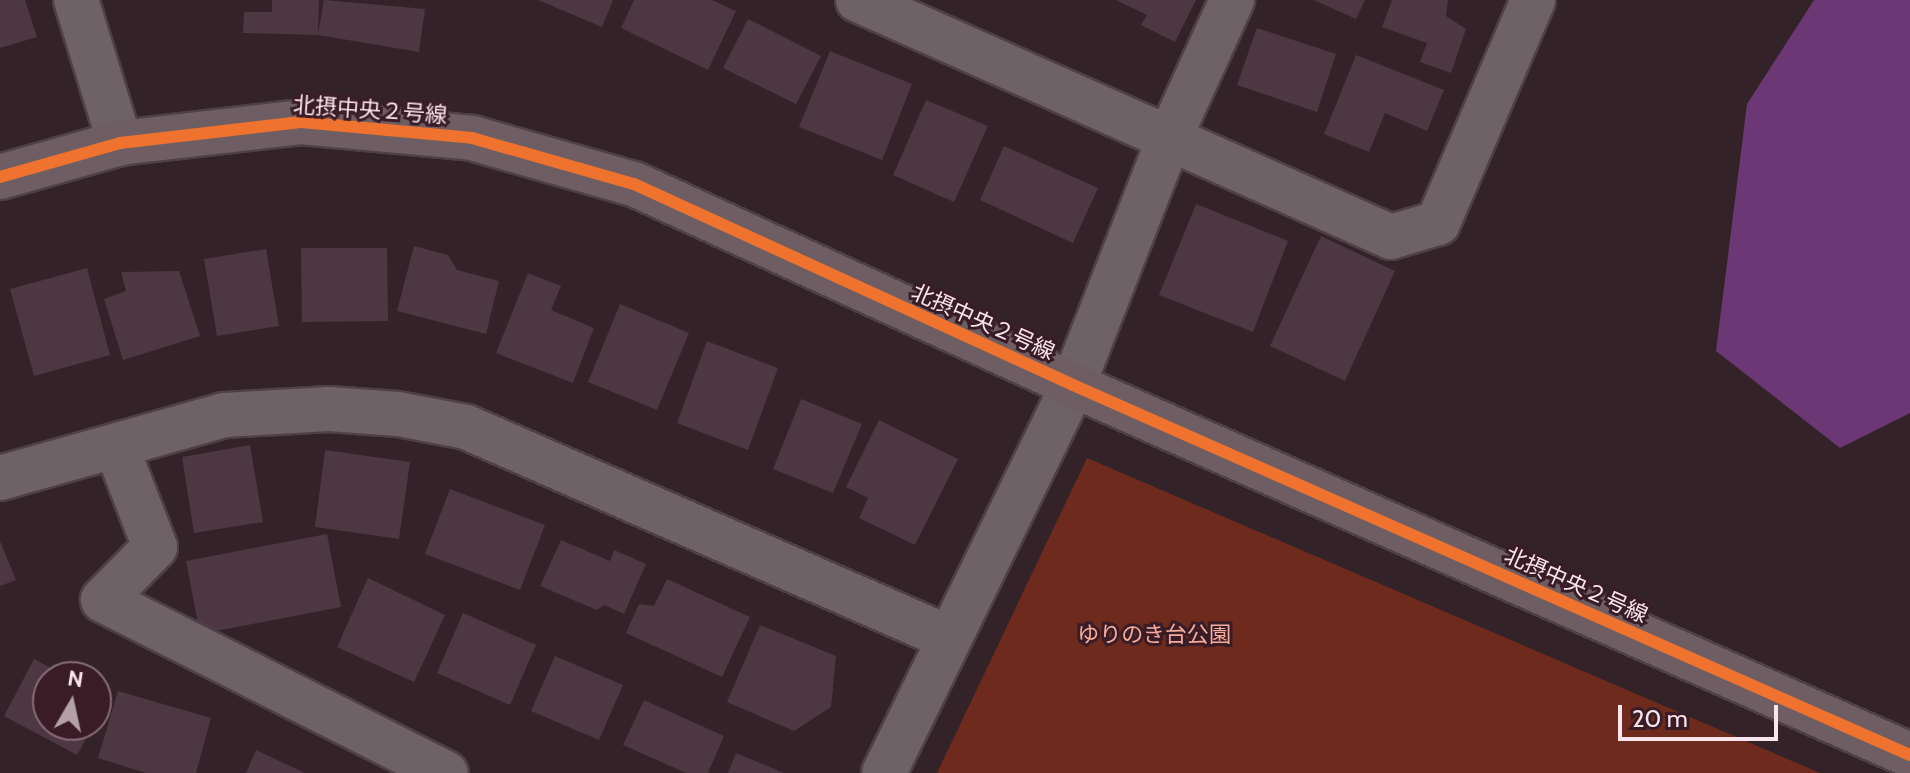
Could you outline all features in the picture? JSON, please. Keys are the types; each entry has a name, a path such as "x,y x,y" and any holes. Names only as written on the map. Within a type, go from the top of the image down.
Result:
{"street":[{"path":"76,0 120,143"},
{"path":"858,0 1391,237 1438,223 1533,0"},
{"path":"884,773 947,637 1073,385 1169,139 1232,0"},
{"name":"北摂中央２号線","path":"0,177 120,143 301,122 472,138 634,184 1073,385 1910,755"},
{"path":"0,478 224,415 329,409 398,414 466,427 947,637"},
{"path":"116,446 155,547 103,600 446,773"}],"green space":[{"name":"ゆりのき台公園","path":"1087,458 1634,693 1820,773 937,773"}],"shaded area":[{"path":"1814,0 1910,0 1910,413 1840,448 1716,351 1747,104"}],"building":[{"path":"0,0 25,0 37,37 0,48"},
{"path":"272,0 319,0 318,35 243,33 244,12 272,12"},
{"path":"324,0 425,9 419,52 318,35"},
{"path":"538,0 613,0 602,27"},
{"path":"634,0 712,0 736,11 708,70 621,28"},
{"path":"1116,0 1196,0 1175,42 1141,25 1147,15"},
{"path":"1314,0 1365,0 1356,19"},
{"path":"1392,0 1448,0 1446,16 1466,29 1451,73 1420,62 1427,43 1382,27"},
{"path":"748,19 821,56 796,104 723,68"},
{"path":"1257,28 1336,54 1317,112 1237,85"},
{"path":"830,51 912,84 882,160 799,127"},
{"path":"1356,55 1444,90 1427,131 1385,113 1369,152 1324,134"},
{"path":"926,100 988,126 954,202 893,175"},
{"path":"1004,146 1098,188 1073,243 980,200"},
{"path":"1196,204 1288,241 1253,332 1159,295"},
{"path":"1321,236 1395,271 1345,381 1270,346"},
{"path":"414,246 448,255 457,270 499,281 486,334 397,311"},
{"path":"301,248 387,248 388,321 302,322"},
{"path":"266,249 279,326 217,336 204,259"},
{"path":"87,268 110,355 34,376 10,289"},
{"path":"179,271 200,336 123,360 104,299 126,291 121,272"},
{"path":"528,273 561,286 551,310 594,328 573,383 496,353"},
{"path":"620,304 689,333 657,410 588,382"},
{"path":"707,341 778,368 748,450 677,423"},
{"path":"801,399 862,424 833,493 773,469"},
{"path":"879,420 958,459 915,545 859,518 868,498 846,487"},
{"path":"250,445 263,522 194,533 182,457"},
{"path":"325,450 410,462 399,539 315,527"},
{"path":"450,489 545,525 520,590 425,554"},
{"path":"327,534 341,607 200,634 186,561"},
{"path":"561,540 610,561 614,550 646,564 624,614 604,605 597,610 540,586"},
{"path":"0,541 16,580 0,586"},
{"path":"368,578 445,615 414,682 337,647"},
{"path":"667,579 750,617 722,677 626,633 639,604 654,606"},
{"path":"463,613 536,645 510,705 437,673"},
{"path":"760,625 836,656 831,707 794,731 727,702"},
{"path":"555,656 623,685 599,740 531,711"},
{"path":"32,663 32,731 4,716"},
{"path":"118,691 211,718 196,773 146,773 98,758 103,741 112,741 112,711"},
{"path":"644,700 724,736 708,773 686,773 623,745"},
{"path":"51,741 85,741 77,755"},
{"path":"256,750 305,773 246,773"},
{"path":"736,753 784,773 728,773"}],"cycle path":[{"path":"0,177 120,143 301,122 472,138 634,184 1073,385 1910,755"}]}
